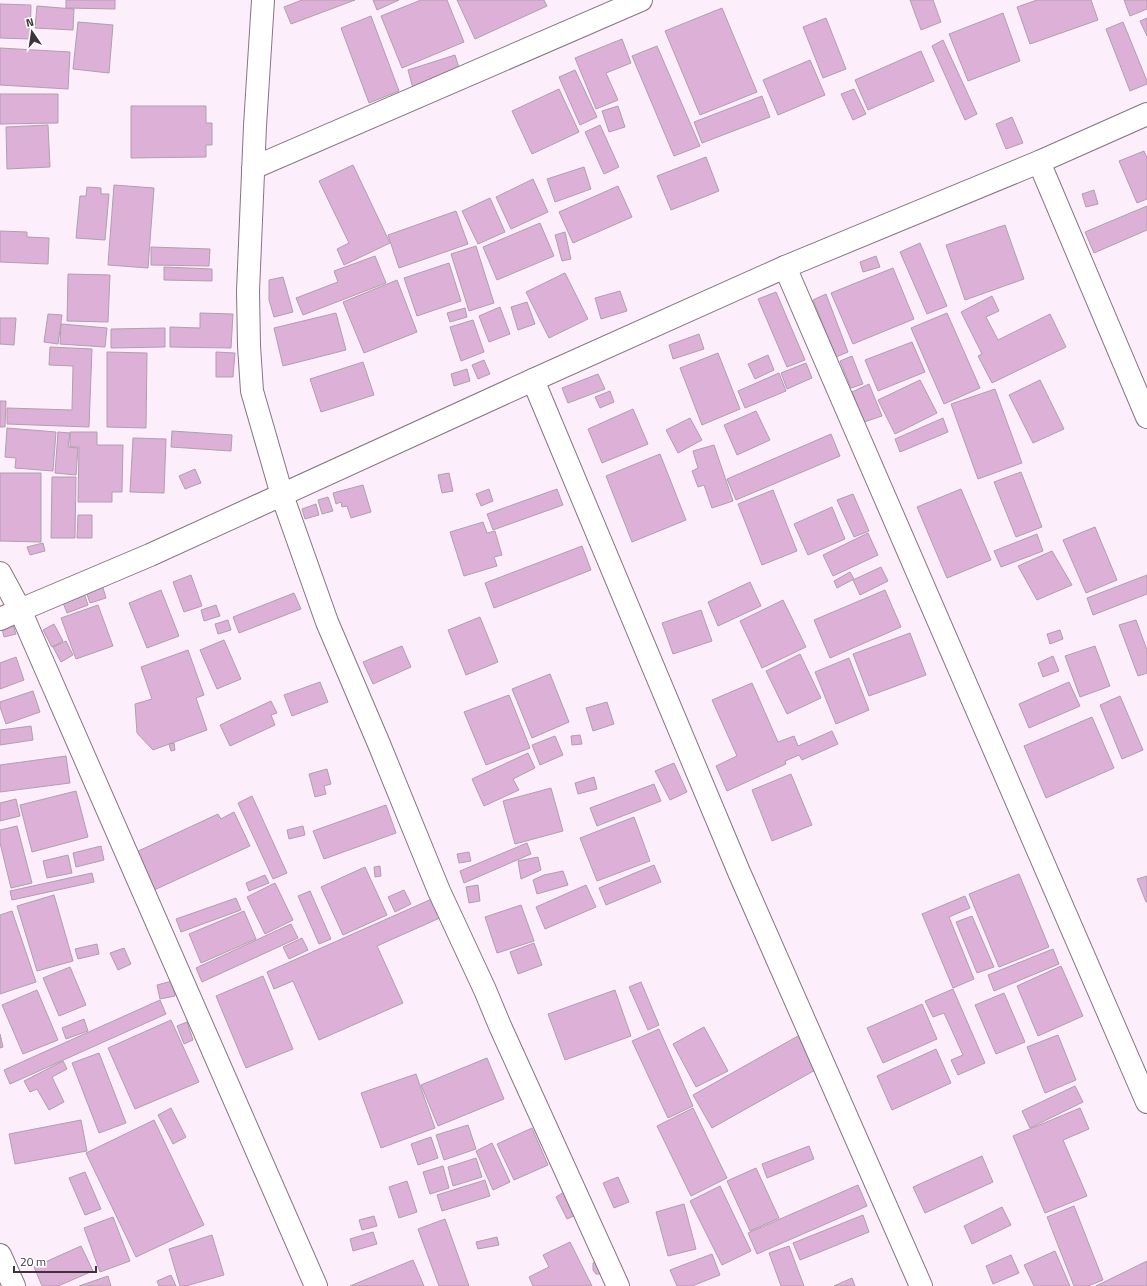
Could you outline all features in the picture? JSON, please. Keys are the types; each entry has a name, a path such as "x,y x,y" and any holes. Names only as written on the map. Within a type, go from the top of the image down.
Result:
{"street":[{"path":"263,0 255,126 248,291 252,391 282,495 327,622 439,891 618,1286"},
{"path":"253,168 641,0"},
{"path":"0,619 150,555 784,267 1039,162 1147,114"},
{"path":"1039,162 1147,417"},
{"path":"784,267 1147,1102"},
{"path":"533,380 739,872 921,1286"},
{"path":"0,573 20,610 316,1286"},
{"path":"0,1255 14,1286"}],"building":[{"path":"66,0 115,0 115,9 66,8"},
{"path":"302,0 355,0 291,24 284,7"},
{"path":"373,0 399,0 377,10"},
{"path":"421,0 447,0 464,42 402,68 381,16"},
{"path":"457,0 544,0 547,6 475,39"},
{"path":"910,0 933,0 941,22 921,30"},
{"path":"1037,0 1091,0 1098,20 1030,44 1017,7"},
{"path":"1124,0 1147,0 1147,9 1130,16"},
{"path":"0,4 31,5 30,39 0,38"},
{"path":"37,6 74,9 73,30 35,28"},
{"path":"722,8 757,92 700,115 665,31"},
{"path":"1003,13 1020,61 968,81 949,34"},
{"path":"371,16 399,91 369,103 341,28"},
{"path":"826,18 846,69 823,78 803,27"},
{"path":"1147,18 1147,36 1140,21"},
{"path":"78,22 113,25 109,73 73,69"},
{"path":"1123,22 1147,81 1147,84 1130,91 1106,29"},
{"path":"622,39 631,63 606,73 618,100 596,109 575,58"},
{"path":"943,40 977,114 965,120 932,46"},
{"path":"657,46 700,146 674,156 632,56"},
{"path":"0,48 70,52 68,89 0,85"},
{"path":"921,51 934,81 868,110 855,80"},
{"path":"455,55 462,77 414,92 408,70"},
{"path":"810,60 825,95 778,115 763,80"},
{"path":"575,70 597,117 580,125 559,77"},
{"path":"559,89 579,132 532,154 512,111"},
{"path":"854,89 866,114 853,120 841,94"},
{"path":"0,94 58,94 58,123 0,124"},
{"path":"762,96 770,117 702,143 694,122"},
{"path":"131,106 206,106 206,123 212,123 212,145 206,145 206,157 131,158"},
{"path":"618,106 625,127 609,132 602,111"},
{"path":"1012,117 1023,143 1006,149 996,124"},
{"path":"48,125 50,167 7,169 6,127"},
{"path":"600,125 619,167 604,174 585,132"},
{"path":"1144,151 1147,158 1147,199 1137,203 1119,161"},
{"path":"706,157 719,191 671,210 657,176"},
{"path":"353,165 390,243 344,265 337,249 349,243 319,181"},
{"path":"584,167 591,189 555,202 547,179"},
{"path":"533,179 548,212 511,229 496,197"},
{"path":"114,185 154,188 148,268 108,265"},
{"path":"618,186 632,217 573,243 559,212"},
{"path":"87,187 101,188 101,194 109,194 105,240 76,238 80,196 86,196"},
{"path":"1094,190 1098,204 1086,207 1082,194"},
{"path":"490,198 505,232 478,244 462,211"},
{"path":"1147,206 1147,230 1094,253 1085,232"},
{"path":"456,211 468,244 399,268 388,235"},
{"path":"540,223 554,256 497,280 483,247"},
{"path":"1005,225 1024,279 965,300 946,245"},
{"path":"0,231 27,232 27,237 49,238 48,264 0,262"},
{"path":"565,232 571,259 562,261 555,235"},
{"path":"920,243 947,306 927,314 900,252"},
{"path":"476,246 494,303 469,311 451,254"},
{"path":"151,247 210,249 209,266 151,265"},
{"path":"375,256 386,283 303,315 296,298 338,282 334,271"},
{"path":"876,256 880,267 863,272 860,262"},
{"path":"449,263 461,301 417,316 404,278"},
{"path":"164,267 212,269 212,281 164,280"},
{"path":"893,268 914,319 853,344 831,293"},
{"path":"565,273 588,319 549,338 526,292"},
{"path":"68,274 110,275 108,322 67,321"},
{"path":"283,277 293,312 274,317 269,300 269,280"},
{"path":"397,280 417,332 364,353 343,302"},
{"path":"620,291 627,311 601,319 595,298"},
{"path":"776,292 805,360 787,367 758,299"},
{"path":"826,294 848,352 836,357 813,300"},
{"path":"992,296 999,311 986,317 998,340 1050,314 1066,347 992,383 978,356 982,354 961,312"},
{"path":"527,302 535,324 518,330 511,307"},
{"path":"500,307 510,334 489,342 479,316"},
{"path":"465,308 467,317 450,322 447,313"},
{"path":"200,313 233,314 231,348 170,347 170,327 200,328"},
{"path":"336,313 346,350 283,366 274,328"},
{"path":"947,313 980,388 944,404 911,328"},
{"path":"48,314 62,315 58,344 44,342"},
{"path":"0,318 16,318 14,345 0,344"},
{"path":"473,320 484,352 461,361 450,327"},
{"path":"61,324 107,328 105,347 60,344"},
{"path":"165,328 165,347 111,348 111,329"},
{"path":"699,334 704,349 673,359 669,345"},
{"path":"912,342 925,372 878,391 865,360"},
{"path":"50,347 92,349 89,427 7,424 7,408 72,410 73,366 49,365"},
{"path":"107,352 147,353 146,428 107,427"},
{"path":"216,352 235,353 233,377 216,377"},
{"path":"718,353 740,409 702,425 680,368"},
{"path":"768,355 774,370 755,379 748,364"},
{"path":"852,356 863,384 851,388 840,361"},
{"path":"484,360 490,374 478,379 472,365"},
{"path":"363,362 374,395 321,412 310,379"},
{"path":"806,363 812,378 787,389 781,373"},
{"path":"467,369 470,381 454,386 451,374"},
{"path":"779,373 786,391 745,408 738,391"},
{"path":"598,374 605,389 568,403 562,388"},
{"path":"920,380 937,413 895,434 878,400"},
{"path":"1040,380 1064,429 1033,443 1009,395"},
{"path":"869,384 882,416 864,422 852,392"},
{"path":"995,389 1022,463 978,479 951,404"},
{"path":"610,391 614,402 600,408 595,397"},
{"path":"0,401 6,401 5,427 0,427"},
{"path":"633,409 648,444 602,463 588,429"},
{"path":"756,411 770,440 737,455 724,425"},
{"path":"690,418 702,440 678,453 666,430"},
{"path":"943,418 948,432 900,452 895,439"},
{"path":"7,428 56,432 53,471 15,468 16,458 5,457"},
{"path":"172,431 232,435 231,451 171,447"},
{"path":"58,432 70,433 68,447 78,448 76,475 55,473"},
{"path":"70,432 97,432 97,445 123,445 122,492 112,492 112,502 78,502 79,447 70,447"},
{"path":"831,434 840,456 736,500 727,479"},
{"path":"133,438 166,439 164,493 130,492"},
{"path":"714,445 733,501 712,508 704,485 698,487 692,471 698,468 693,451"},
{"path":"660,454 686,520 632,542 606,476"},
{"path":"195,469 201,483 185,489 179,476"},
{"path":"1021,472 1042,527 1016,537 994,482"},
{"path":"0,473 41,473 41,542 0,541"},
{"path":"449,473 453,491 442,493 438,475"},
{"path":"52,477 76,477 75,538 51,538"},
{"path":"363,485 371,512 351,518 347,506 342,507 341,502 336,504 333,493"},
{"path":"489,489 493,501 481,506 476,494"},
{"path":"557,489 563,505 493,530 487,514"},
{"path":"961,489 991,560 947,578 917,507"},
{"path":"773,490 797,551 762,565 738,504"},
{"path":"853,494 869,531 854,537 837,500"},
{"path":"328,497 333,511 322,514 318,500"},
{"path":"316,504 319,515 305,519 302,509"},
{"path":"832,507 845,539 808,555 794,524"},
{"path":"78,515 92,515 92,538 77,538"},
{"path":"483,522 487,533 495,531 502,555 494,557 497,566 464,576 450,532"},
{"path":"1095,527 1117,580 1086,593 1063,540"},
{"path":"868,533 878,555 833,576 823,555"},
{"path":"1037,534 1043,551 1001,567 994,551"},
{"path":"43,543 45,551 30,555 27,547"},
{"path":"582,546 591,570 494,608 485,583"},
{"path":"1052,551 1072,585 1037,600 1018,566"},
{"path":"881,567 888,581 860,595 853,580"},
{"path":"850,572 854,579 837,588 834,581"},
{"path":"191,575 202,606 184,612 173,582"},
{"path":"1147,575 1147,594 1093,615 1087,598"},
{"path":"101,581 106,598 90,603 84,586"},
{"path":"750,582 761,606 718,626 708,602"},
{"path":"82,587 88,605 67,613 60,595"},
{"path":"161,590 179,636 147,648 129,603"},
{"path":"885,590 901,627 830,658 814,620"},
{"path":"294,593 301,609 239,633 233,617"},
{"path":"783,600 806,647 762,668 740,621"},
{"path":"98,605 113,646 76,659 61,618"},
{"path":"216,605 220,616 204,621 201,610"},
{"path":"701,610 712,641 673,654 662,623"},
{"path":"480,617 498,662 466,675 448,630"},
{"path":"228,620 231,630 218,634 215,624"},
{"path":"1136,620 1147,650 1147,673 1138,676 1119,625"},
{"path":"12,622 16,634 4,637 1,625"},
{"path":"54,624 63,641 52,647 43,630"},
{"path":"1060,630 1063,639 1050,644 1047,634"},
{"path":"910,633 926,675 869,696 853,654"},
{"path":"224,640 241,679 217,689 200,650"},
{"path":"66,641 73,655 61,662 53,647"},
{"path":"402,646 411,667 373,684 363,662"},
{"path":"1095,646 1110,686 1080,697 1065,656"},
{"path":"188,650 204,695 196,698 207,730 153,750 137,733 135,704 152,699 141,667"},
{"path":"800,654 821,698 787,714 766,671"},
{"path":"1053,656 1059,671 1043,677 1038,663"},
{"path":"16,657 24,680 0,689 0,663"},
{"path":"849,658 869,710 836,724 815,672"},
{"path":"550,674 569,722 532,738 512,689"},
{"path":"320,682 328,702 292,716 284,695"},
{"path":"1069,682 1080,706 1029,728 1019,704"},
{"path":"752,683 778,742 794,736 798,746 832,731 838,744 802,760 799,755 785,761 786,764 727,791 716,766 737,756 712,700"},
{"path":"33,691 40,712 6,724 0,707 0,702"},
{"path":"509,695 530,748 486,765 464,712"},
{"path":"1120,696 1143,750 1122,759 1100,705"},
{"path":"271,701 277,713 271,715 275,725 230,746 220,725"},
{"path":"607,702 614,724 593,731 586,708"},
{"path":"1092,717 1114,768 1046,798 1024,746"},
{"path":"31,726 33,740 0,745 0,730"},
{"path":"580,735 582,744 572,745 571,736"},
{"path":"555,736 563,755 540,765 532,745"},
{"path":"174,743 175,750 171,751 169,744"},
{"path":"528,753 535,768 513,779 519,790 484,806 472,779"},
{"path":"66,756 70,783 0,792 0,765"},
{"path":"674,763 687,792 670,800 655,771"},
{"path":"327,769 331,784 324,786 326,794 315,797 309,774"},
{"path":"791,774 812,825 772,841 752,790"},
{"path":"594,777 597,789 578,794 575,783"},
{"path":"654,784 661,801 597,826 590,808"},
{"path":"551,788 563,831 515,844 503,801"},
{"path":"76,791 88,837 32,852 20,805"},
{"path":"252,796 287,873 273,879 238,803"},
{"path":"16,799 20,816 0,821 0,803"},
{"path":"386,805 396,833 324,859 313,831"},
{"path":"234,812 250,846 152,891 134,853 218,814 221,819"},
{"path":"634,817 650,861 597,881 580,838"},
{"path":"17,826 32,883 11,888 0,843 0,830"},
{"path":"303,826 305,835 289,839 287,830"},
{"path":"527,843 531,854 464,883 460,871"},
{"path":"101,846 104,860 76,867 73,853"},
{"path":"469,852 471,861 459,863 457,854"},
{"path":"68,855 72,873 47,878 43,861"},
{"path":"538,857 541,870 521,879 518,861"},
{"path":"654,865 661,882 606,905 599,888"},
{"path":"380,866 381,876 375,877 374,867"},
{"path":"365,867 387,915 343,935 321,887"},
{"path":"563,871 568,885 537,894 533,880 544,875"},
{"path":"92,873 94,882 12,900 10,891"},
{"path":"1019,874 1049,947 999,967 969,894"},
{"path":"265,875 269,883 249,891 246,883"},
{"path":"1147,876 1147,902 1146,902 1137,879"},
{"path":"275,883 293,920 265,934 247,897"},
{"path":"478,885 480,901 469,903 466,887"},
{"path":"586,885 596,907 545,929 536,907"},
{"path":"404,890 411,904 395,912 388,897"},
{"path":"310,891 331,939 319,944 298,896"},
{"path":"54,895 73,961 37,971 17,906"},
{"path":"965,896 970,908 949,917 974,979 953,988 922,914"},
{"path":"236,898 241,910 181,932 176,919"},
{"path":"434,898 442,917 377,946 403,1003 319,1040 293,981 274,989 267,972"},
{"path":"521,905 534,941 497,953 485,917"},
{"path":"12,911 36,982 0,994 0,915"},
{"path":"244,911 256,939 201,963 189,934"},
{"path":"972,916 994,967 977,973 956,922"},
{"path":"291,924 298,938 202,982 196,968"},
{"path":"302,938 308,950 289,959 283,947"},
{"path":"534,943 542,965 518,974 510,952"},
{"path":"97,944 99,954 78,959 75,949"},
{"path":"124,948 131,964 118,970 110,953"},
{"path":"1053,949 1059,964 994,991 988,975"},
{"path":"1061,966 1083,1016 1038,1036 1017,986"},
{"path":"70,967 86,1005 59,1016 43,978"},
{"path":"263,976 293,1049 246,1068 216,996"},
{"path":"172,981 175,996 160,999 157,985"},
{"path":"641,982 659,1025 648,1030 629,987"},
{"path":"953,989 985,1063 958,1075 951,1060 963,1055 944,1013 933,1017 925,1001"},
{"path":"37,990 58,1040 23,1054 2,1005"},
{"path":"615,990 631,1036 565,1060 548,1014"},
{"path":"1004,993 1025,1042 996,1054 975,1005"},
{"path":"160,1000 166,1014 10,1084 4,1070"},
{"path":"922,1004 937,1039 883,1063 867,1028"},
{"path":"84,1019 88,1031 66,1039 62,1028"},
{"path":"171,1020 199,1082 135,1109 108,1048"},
{"path":"187,1022 193,1040 184,1044 177,1026"},
{"path":"704,1027 728,1071 696,1087 673,1044"},
{"path":"659,1029 693,1106 668,1118 632,1041"},
{"path":"0,1034 3,1047 0,1048"},
{"path":"1058,1035 1076,1080 1045,1093 1027,1047"},
{"path":"798,1036 817,1069 712,1128 693,1095"},
{"path":"936,1049 951,1083 892,1110 877,1076"},
{"path":"99,1053 126,1123 99,1133 72,1063"},
{"path":"487,1058 504,1099 438,1126 421,1085"},
{"path":"63,1061 67,1069 52,1077 64,1102 49,1110 37,1089 30,1092 24,1081"},
{"path":"416,1074 435,1128 381,1148 361,1093"},
{"path":"1075,1086 1083,1102 1030,1128 1022,1111"},
{"path":"171,1108 186,1137 173,1144 158,1115"},
{"path":"693,1108 727,1178 691,1196 657,1126"},
{"path":"1080,1108 1089,1129 1063,1140 1087,1196 1045,1213 1013,1136"},
{"path":"81,1120 87,1151 15,1164 9,1134"},
{"path":"154,1120 204,1225 136,1257 86,1153"},
{"path":"468,1125 476,1149 444,1160 436,1135"},
{"path":"532,1128 548,1165 514,1180 497,1144"},
{"path":"431,1137 438,1158 418,1165 411,1144"},
{"path":"492,1143 510,1182 493,1190 476,1151"},
{"path":"809,1146 814,1159 767,1178 762,1164"},
{"path":"982,1156 993,1182 925,1213 913,1187"},
{"path":"476,1158 482,1177 453,1186 448,1167"},
{"path":"443,1166 449,1188 430,1194 423,1172"},
{"path":"756,1168 779,1218 750,1231 727,1181"},
{"path":"85,1172 101,1209 85,1215 69,1178"},
{"path":"618,1177 629,1202 614,1208 603,1183"},
{"path":"485,1180 490,1196 442,1211 437,1195"},
{"path":"407,1181 417,1212 399,1218 389,1187"},
{"path":"858,1185 867,1206 757,1254 748,1233"},
{"path":"720,1186 751,1251 722,1265 690,1201"},
{"path":"564,1192 576,1215 567,1219 556,1197"},
{"path":"684,1204 696,1249 668,1256 656,1212"},
{"path":"1074,1206 1103,1280 1088,1286 1074,1286 1047,1217"},
{"path":"1002,1207 1011,1225 972,1244 964,1226"},
{"path":"863,1215 869,1232 800,1260 793,1243"},
{"path":"374,1216 377,1226 362,1230 359,1220"},
{"path":"113,1217 130,1261 100,1272 84,1228"},
{"path":"445,1219 469,1286 439,1286 418,1229"},
{"path":"373,1232 377,1244 353,1251 350,1239"},
{"path":"212,1235 224,1275 186,1286 180,1286 169,1249"},
{"path":"497,1237 499,1245 478,1249 476,1242"},
{"path":"570,1242 592,1286 533,1286 529,1277 549,1267 543,1255"},
{"path":"81,1246 93,1271 58,1286 42,1286 34,1267"},
{"path":"789,1246 804,1286 781,1286 769,1253"},
{"path":"1055,1251 1070,1286 1034,1286 1024,1265"},
{"path":"712,1254 720,1275 692,1286 677,1286 670,1270"},
{"path":"1011,1255 1019,1273 993,1284 986,1266"},
{"path":"413,1260 424,1286 350,1286"},
{"path":"597,1261 603,1273 601,1274 596,1274 593,1270 593,1263"},
{"path":"1147,1261 1147,1286 1096,1286"},
{"path":"171,1275 176,1286 159,1286 157,1281"},
{"path":"108,1276 111,1286 79,1286"},
{"path":"852,1278 855,1286 834,1286"}]}
